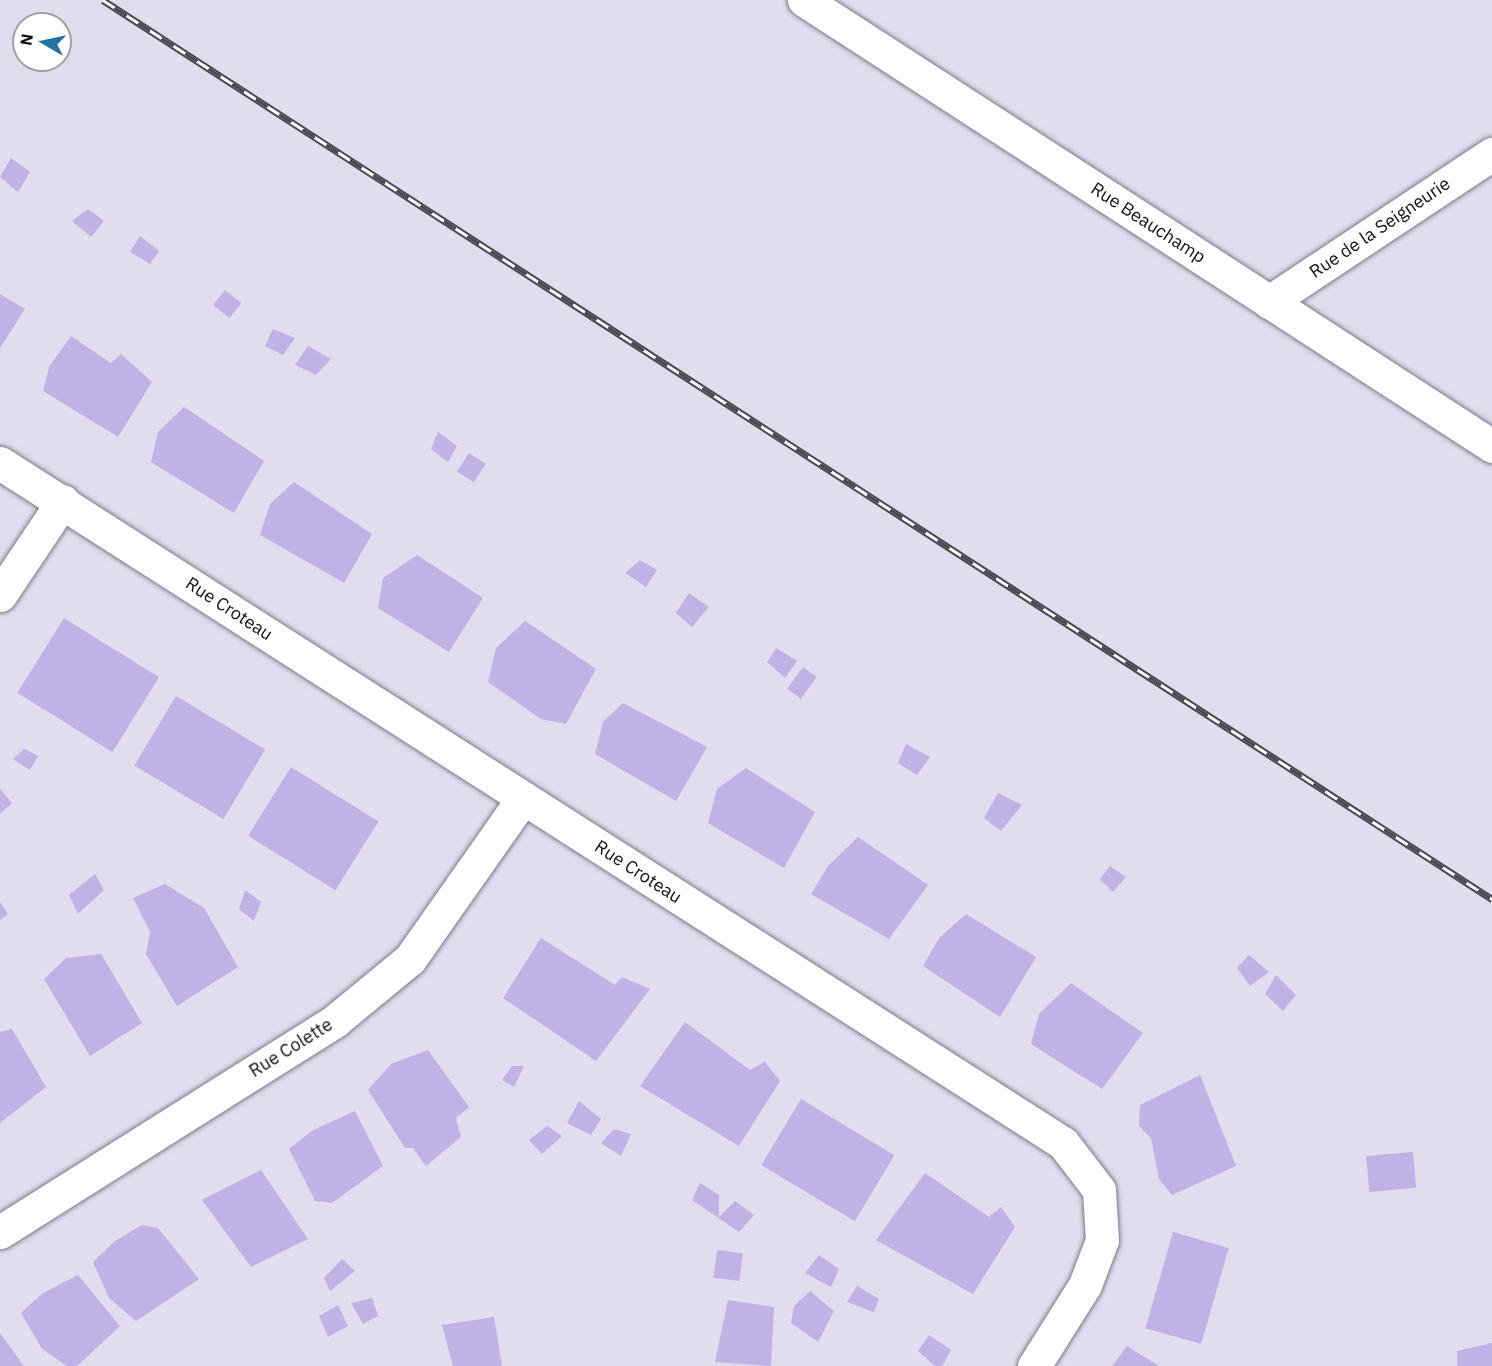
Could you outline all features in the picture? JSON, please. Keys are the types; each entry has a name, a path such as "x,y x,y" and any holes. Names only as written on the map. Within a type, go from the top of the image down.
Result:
{"street":[{"name":"Rue Beauchamp","path":"804,0 1492,446"},
{"name":"Rue de la Seigneurie","path":"1269,302 1492,154"},
{"name":"Rue Croteau","path":"0,464 63,501 1063,1143 1099,1190 1102,1240 1085,1285 1034,1366"},
{"path":"0,595 63,501"},
{"name":"Rue Colette","path":"0,1232 336,1020 410,959 523,798"}],"building":[{"path":"11,158 30,172 18,192 0,177"},
{"path":"88,209 104,221 91,237 72,221"},
{"path":"140,236 159,251 150,264 130,252"},
{"path":"225,290 241,303 229,318 213,305"},
{"path":"0,294 25,309 0,348"},
{"path":"273,329 295,338 283,355 265,346"},
{"path":"71,336 111,363 121,354 152,382 118,437 43,391 49,367"},
{"path":"308,346 331,359 316,375 295,365"},
{"path":"184,407 264,461 234,513 151,462 158,432"},
{"path":"438,432 457,446 448,462 431,449"},
{"path":"469,453 486,464 474,482 457,471"},
{"path":"294,482 372,534 344,583 260,535 270,504"},
{"path":"417,555 483,598 449,652 378,608 383,578"},
{"path":"640,560 657,570 646,587 625,573"},
{"path":"689,593 709,607 692,627 676,613"},
{"path":"64,618 159,677 112,752 17,693"},
{"path":"525,621 596,669 566,724 541,719 488,682 496,648"},
{"path":"776,648 797,661 785,678 767,662"},
{"path":"803,667 817,677 801,699 787,689"},
{"path":"176,696 265,750 223,819 134,765"},
{"path":"623,703 707,747 676,801 595,754 603,722"},
{"path":"906,744 930,757 917,775 898,763"},
{"path":"24,749 38,756 30,770 13,759"},
{"path":"291,767 378,822 335,890 248,836"},
{"path":"746,768 815,812 784,868 708,823 717,789"},
{"path":"0,789 12,803 0,814"},
{"path":"998,793 1022,805 1001,831 984,818"},
{"path":"858,837 928,885 889,939 811,894 828,866"},
{"path":"1110,866 1126,877 1113,892 1100,879"},
{"path":"95,874 104,890 78,914 69,895"},
{"path":"165,884 204,908 238,967 177,1006 146,954 150,932 133,898"},
{"path":"245,890 261,902 254,921 239,909"},
{"path":"0,902 8,914 0,920"},
{"path":"966,914 1036,957 1000,1017 923,966 939,938"},
{"path":"541,938 615,985 622,977 650,989 596,1061 503,998"},
{"path":"101,954 142,1023 90,1056 44,979 66,958"},
{"path":"1249,955 1269,972 1250,986 1237,968"},
{"path":"1276,975 1296,995 1283,1011 1265,994"},
{"path":"1071,983 1143,1033 1102,1089 1031,1044 1039,1014"},
{"path":"685,1022 750,1070 765,1062 780,1081 739,1146 640,1086"},
{"path":"12,1029 46,1087 0,1123 0,1032"},
{"path":"428,1050 469,1107 456,1118 461,1137 426,1166 413,1148 405,1148 368,1090 391,1064"},
{"path":"512,1066 524,1066 514,1087 502,1080"},
{"path":"1200,1075 1236,1166 1172,1195 1159,1179 1151,1138 1139,1126 1140,1105"},
{"path":"801,1099 894,1155 855,1221 761,1165"},
{"path":"579,1101 601,1119 591,1135 567,1123"},
{"path":"355,1111 383,1166 332,1203 315,1201 289,1149 313,1130"},
{"path":"547,1126 562,1136 542,1154 529,1140"},
{"path":"614,1129 631,1134 621,1156 601,1143"},
{"path":"1413,1152 1416,1188 1369,1192 1366,1156"},
{"path":"261,1170 308,1239 251,1267 202,1200"},
{"path":"925,1173 989,1217 1001,1207 1015,1227 973,1294 876,1240"},
{"path":"700,1183 719,1195 719,1217 735,1201 754,1215 739,1232 692,1200"},
{"path":"142,1225 158,1228 199,1279 136,1321 109,1298 93,1262 115,1241"},
{"path":"1173,1232 1229,1248 1201,1344 1145,1328"},
{"path":"717,1250 743,1253 739,1281 714,1278"},
{"path":"819,1255 839,1269 831,1287 805,1273"},
{"path":"342,1259 355,1271 330,1291 324,1278"},
{"path":"78,1275 120,1326 77,1366 67,1366 42,1349 21,1313 43,1293"},
{"path":"857,1286 879,1299 874,1312 847,1302"},
{"path":"810,1291 834,1311 818,1342 791,1323 794,1306"},
{"path":"372,1298 378,1316 363,1324 351,1303"},
{"path":"728,1300 774,1307 771,1366 715,1362"},
{"path":"338,1305 348,1326 328,1337 319,1316"},
{"path":"494,1317 502,1366 453,1366 442,1325"},
{"path":"0,1333 24,1366 0,1366"},
{"path":"929,1335 951,1350 942,1366 935,1366 918,1351"},
{"path":"1492,1343 1492,1366 1457,1366 1457,1351"},
{"path":"1127,1346 1159,1366 1112,1366"}],"railway":[{"path":"103,0 1492,899"}]}
